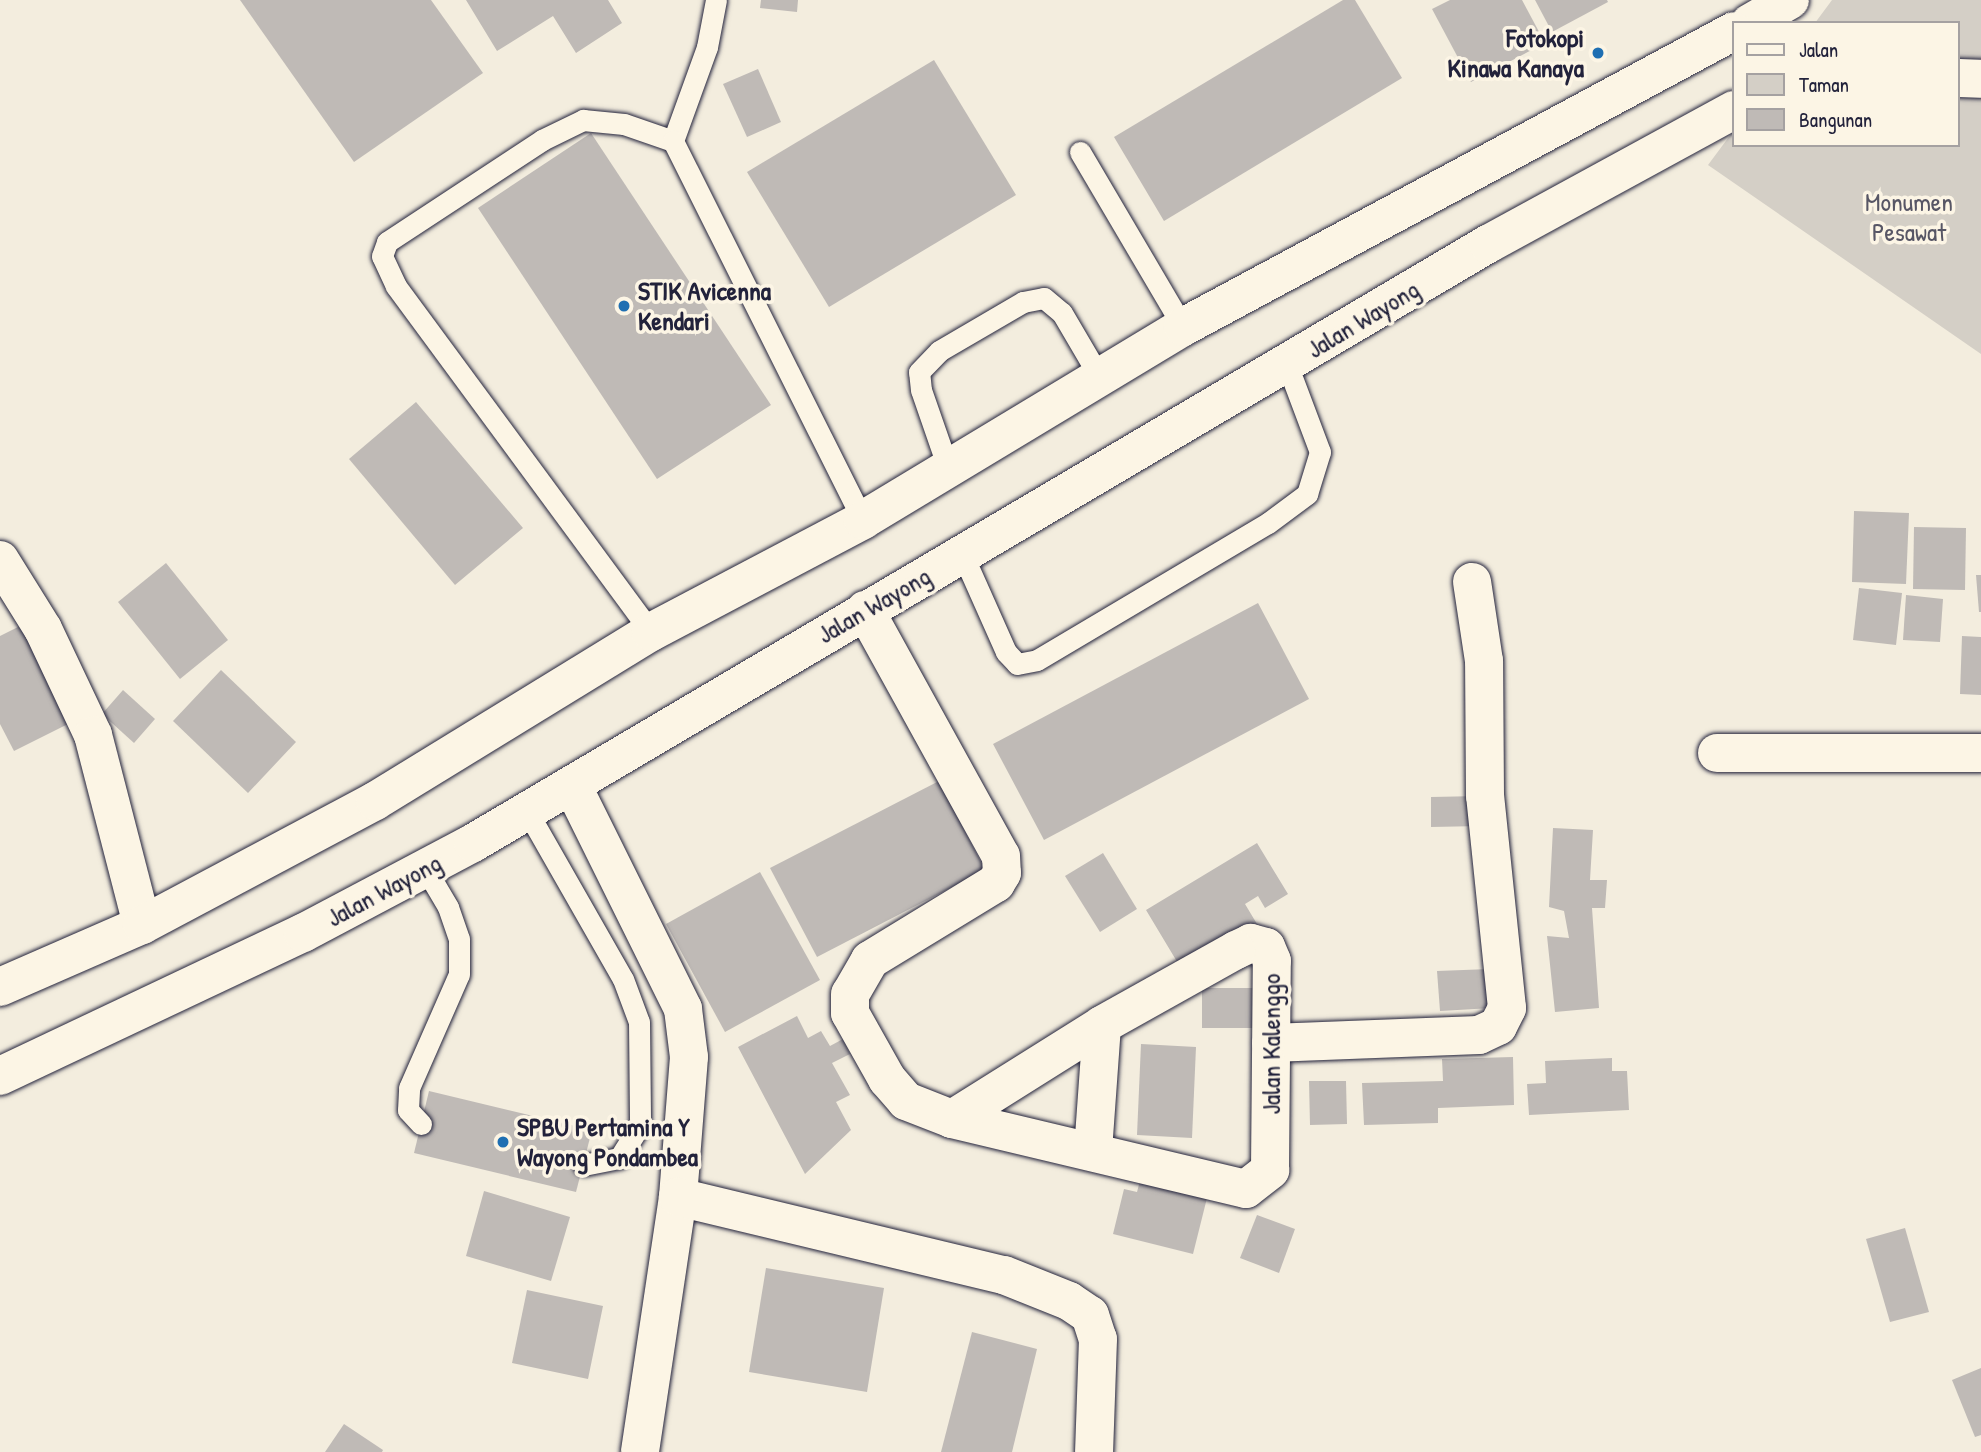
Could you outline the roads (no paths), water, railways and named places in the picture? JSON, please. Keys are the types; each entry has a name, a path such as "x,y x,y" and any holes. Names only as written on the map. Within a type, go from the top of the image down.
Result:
{"street":[{"path":"1753,21 1790,0"},
{"path":"0,987 142,925 374,800 651,632 863,520 947,465 1183,327 1732,32"},
{"path":"1960,78 1981,79"},
{"name":"Jalan Wayong","path":"0,1076 303,933 425,868 572,785 1488,244 1732,111"},
{"path":"0,560 43,629 93,735 142,925"},
{"path":"1271,1043 1479,1035 1497,1026 1507,1008 1485,796 1484,661 1472,582"},
{"name":"Jalan Kalenggo","path":"865,610 1001,856 1002,873 996,883 870,960 850,994 850,1013 887,1079 906,1101 952,1119 1093,1151 1232,1188 1258,1184 1270,1170 1272,961 1265,947 1251,943 1102,1025 952,1119"},
{"path":"1717,752 1981,753"},
{"path":"572,785 683,1009 689,1057 678,1197 640,1452"},
{"path":"1093,1151 1102,1025"},
{"path":"678,1197 1004,1275 1069,1301 1090,1314 1098,1339 1094,1452"}],"lane":[{"path":"673,142 707,47 716,0"},
{"path":"651,632 396,286 382,256 387,242 542,140 583,120 624,124 673,142 863,520"},
{"path":"1080,152 1183,327"},
{"path":"947,465 921,390 919,372 939,351 1023,302 1044,298 1062,313 1099,376"},
{"path":"962,553 1006,652 1017,664 1038,660 1268,523 1307,494 1320,452 1287,365"},
{"path":"527,811 623,979 639,1022 640,1125 619,1158 584,1164"},
{"path":"421,1125 408,1110 409,1088 458,974 459,939 448,906 425,868"}],"place":[{"name":"Fotokopi Kinawa Kanaya","path":"1598,53"},
{"name":"STIK Avicenna Kendari","path":"624,306"},
{"name":"SPBU Pertamina Y Wayong Pondambea","path":"503,1142"}],"park label":[{"name":"Monumen Pesawat","path":"1909,217"}]}
